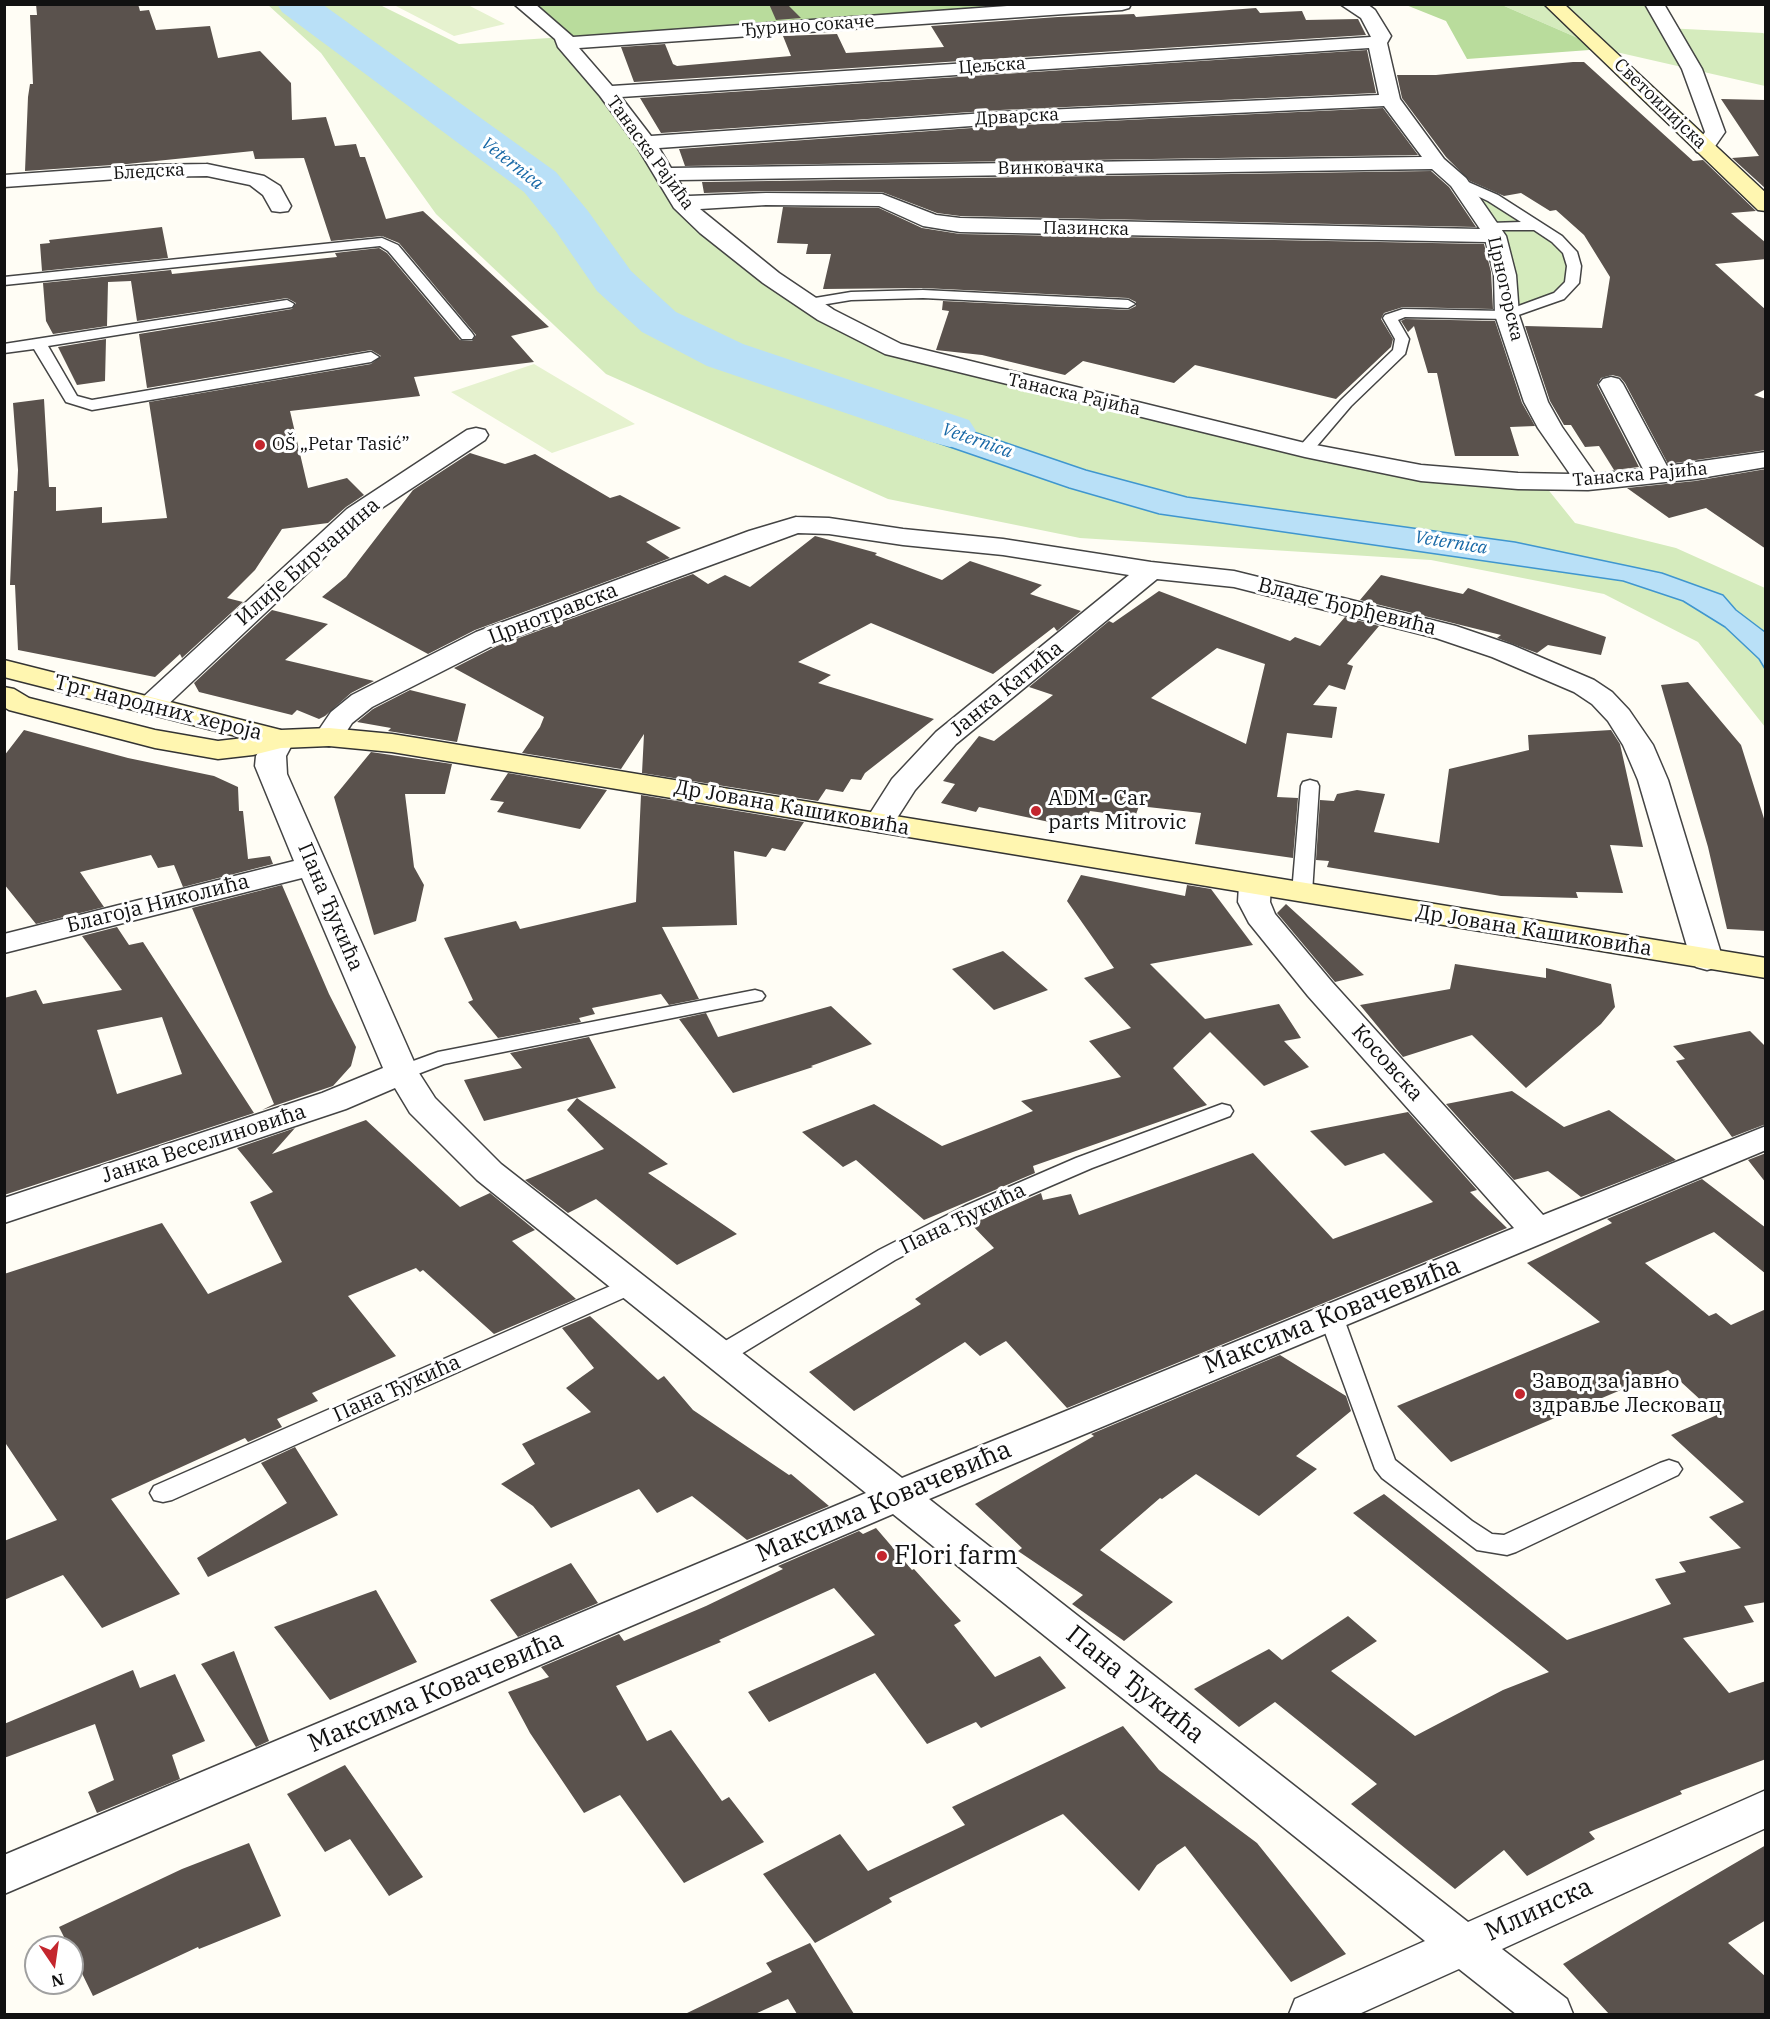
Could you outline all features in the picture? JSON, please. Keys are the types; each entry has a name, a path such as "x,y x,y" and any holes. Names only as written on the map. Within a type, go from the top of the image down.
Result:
{"street":[{"name":"Танаска Рајића","path":"523,4 564,37 565,43 607,92 645,143 682,203 733,250 826,315 893,349 1305,450 1421,473 1518,481 1588,482 1659,475 1766,459"},
{"name":"Ђурино сокаче","path":"565,43 1050,7 1122,4"},
{"path":"1349,4 1368,14 1382,36 1377,42"},
{"name":"Светоилијска","path":"1553,4 1766,205"},
{"path":"1654,4 1692,69 1715,132 1704,147"},
{"name":"Цељска","path":"607,92 1377,42"},
{"name":"Црногорска","path":"1377,42 1390,100 1437,163 1459,182 1493,232 1505,275 1507,315 1536,402 1550,428 1588,482"},
{"name":"Дрварска","path":"645,143 1012,117 1390,100"},
{"name":"Винковачка","path":"664,174 1437,163"},
{"name":"Бледска","path":"4,180 147,171 207,170 257,180 272,191 280,206"},
{"name":"Пазинска","path":"682,203 766,199 882,200 931,220 960,225 1493,232"},
{"path":"1611,384 1659,475"},
{"name":"Илије Бирчанина","path":"152,704 356,514 476,435"},
{"name":"Владе Ђорђевића","path":"796,525 829,526 903,537 1003,547 1252,583 1446,632 1533,664 1584,686 1602,698 1619,716 1638,745 1653,780 1707,960"},
{"name":"Црнотравска","path":"329,737 342,718 362,701 486,638 796,525"},
{"name":"Јанка Катића","path":"879,823 903,785 946,738 1151,570"},
{"name":"Трг народних хероја","path":"4,669 152,704 280,739"},
{"name":"Трг народних хероја","path":"4,695 19,704 84,722 155,739 218,750 253,746 280,739"},
{"name":"Др Јована Кашиковића","path":"280,739 329,737 392,742 1765,969"},
{"name":"Пана Ђукића","path":"280,739 271,756 270,766 402,1073 423,1105 489,1172 1550,2014"},
{"name":"Благоја Николића","path":"4,944 312,866"},
{"name":"Косовска","path":"1255,885 1254,902 1260,916 1320,989 1537,1231"},
{"name":"Јанка Веселиновића","path":"4,1210 323,1105 402,1073"},
{"name":"Максима Ковачевића","path":"4,1875 898,1496 1766,1137"},
{"name":"Млинска","path":"1312,2014 1766,1808"}],"lane":[{"path":"1305,450 1346,403 1400,351 1402,339 1390,318 1403,313 1507,315 1559,296 1572,283 1574,266 1570,252 1540,226 1493,198 1459,182"},
{"path":"1493,232 1540,226"},
{"path":"4,281 382,242 393,248 467,336"},
{"path":"809,303 851,296 923,294 1128,304"},
{"path":"4,350 287,304"},
{"path":"39,344 71,399 92,405 371,357"},
{"path":"1302,893 1310,786"},
{"path":"402,1073 438,1059 468,1052 755,996"},
{"name":"Пана Ђукића","path":"718,1356 887,1255 973,1211 1084,1163 1222,1111"},
{"name":"Пана Ђукића","path":"164,1493 631,1285"},
{"path":"1331,1316 1384,1462 1391,1472 1486,1543 1507,1545 1669,1469"}],"green space":[{"path":"1041,4 564,37 523,5"},
{"path":"268,5 380,5 459,44 564,37 708,228 893,349 1305,450 1542,482 1575,523 1676,548 1765,588 1765,727 1698,642 1604,594 1431,560 1080,538 888,499 606,374 436,214 321,53"},
{"path":"394,5 468,5 505,24 454,36"},
{"path":"1406,5 1502,5 1603,49 1467,59 1446,21"},
{"path":"1502,5 1654,5 1666,28 1763,33 1766,35 1765,86 1603,49"},
{"path":"1459,182 1557,239 1574,266 1559,296 1507,315 1505,275"},
{"path":"534,364 635,424 552,453 451,392"}],"water":[{"path":"868,396 1086,470 1187,497 1515,542 1662,573 1723,595 1736,610 1765,632 1765,669 1759,659 1725,627 1683,601 1623,581 1159,514 1069,488 839,409"}],"building":[{"path":"36,4 138,4 140,11 149,10 156,30 210,26 218,58 260,51 291,83 292,120 326,117 335,146 356,144 360,157 365,157 386,219 423,211 549,327 511,336 534,362 414,377 420,396 290,411 308,488 347,478 364,495 328,523 282,529 255,570 227,598 243,602 182,658 180,654 155,677 18,650 15,585 10,585 14,491 17,491 18,470 13,403 44,399 49,487 56,487 56,511 102,507 102,523 167,518 149,402 371,364 381,356 371,350 147,388 139,334 292,309 296,303 287,298 137,321 131,281 108,282 107,326 53,334 46,321 43,283 171,270 172,274 337,257 335,253 379,248 387,253 460,340 472,341 476,335 399,243 382,236 331,241 304,158 255,159 253,151 127,164 25,171 28,97 30,84 33,84 30,15 37,15"},
{"path":"769,4 787,4 801,18 776,20"},
{"path":"1256,8 1260,13 1302,11 1306,20 1358,19 1366,35 634,82 621,47 665,44 673,64 677,66 791,56 783,36 837,34 846,53 944,47 931,26 1058,17 1134,14 1136,17"},
{"path":"1367,50 1376,93 1000,110 661,133 640,98"},
{"path":"1584,62 1693,161 1703,160 1756,211 1731,213 1766,243 1766,259 1715,264 1766,310 1766,389 1754,395 1766,399 1766,450 1668,464 1625,383 1620,377 1612,375 1601,378 1597,385 1639,467 1614,470 1599,446 1585,447 1571,425 1564,425 1550,401 1525,326 1602,328 1610,277 1584,235 1556,210 1550,211 1521,193 1504,196 1470,181 1446,157 1402,98 1397,75 1436,75"},
{"path":"1721,99 1766,100 1766,189 1732,158 1759,156"},
{"path":"1383,108 1418,155 685,166 679,149 1000,126"},
{"path":"1431,171 1449,187 1476,227 960,216 937,213 882,192 704,193 702,182"},
{"path":"783,207 879,208 922,228 960,234 1484,244 1491,272 1493,309 1403,307 1384,313 1381,319 1393,339 1391,347 1336,399 1195,365 1174,383 1083,361 1065,375 982,355 936,350 949,311 942,310 943,301 1128,310 1136,306 1136,302 1128,298 923,288 823,289 831,254 806,254 808,244 777,243"},
{"path":"162,227 168,258 42,271 40,244 50,243 49,240"},
{"path":"1405,319 1495,321 1522,403 1535,426 1510,427 1519,456 1455,456 1437,373 1428,373 1414,326 1408,332 1401,321"},
{"path":"106,339 105,381 77,385 58,347"},
{"path":"470,453 505,464 535,454 610,498 620,495 681,528 646,542 670,558 475,630 428,654 322,597 346,577 413,490"},
{"path":"1766,469 1766,549 1706,508 1669,518 1627,488 1695,481"},
{"path":"815,536 877,553 875,555 942,580 970,561 1042,585 1030,594 1081,611 1057,631 1054,627 993,674 871,623 798,662 831,675 818,683 934,719 865,773 861,780 851,779 843,792 826,789 818,801 642,773 644,734 621,769 522,753 540,727 544,717 454,668 497,646 693,574 708,584 725,575 750,587"},
{"path":"1381,575 1463,594 1468,588 1606,637 1601,655 1548,645 1537,653 1497,638 1501,635 1360,600"},
{"path":"1159,591 1290,641 1295,637 1320,646 1345,617 1379,626 1347,664 1353,666 1345,690 1329,685 1313,705 1337,707 1332,738 1287,733 1277,797 1298,798 1293,858 1195,844 1201,813 1139,806 1135,817 1090,811 1082,829 979,807 976,812 941,803 955,784 943,781 979,736 994,741 1053,695 1029,687 1109,621 1113,623","holes":["1217,648 1265,664 1246,744 1151,698"]},
{"path":"272,610 328,624 285,660 374,681 351,693 319,719 297,710 292,715 199,692 194,683"},
{"path":"1688,682 1741,745 1766,825 1766,931 1727,929 1708,847 1661,685"},
{"path":"410,690 466,704 457,742 388,731 391,728 357,722 373,709"},
{"path":"24,730 128,758 214,776 238,787 239,811 243,811 248,859 270,856 273,864 183,887 174,865 158,868 151,855 80,872 104,907 36,924 4,884 4,756"},
{"path":"1611,730 1620,744 1643,847 1610,845 1623,893 1576,892 1578,898 1501,896 1327,867 1329,861 1316,860 1320,800 1334,801 1337,794 1357,790 1385,794 1374,832 1439,843 1449,769 1529,750 1528,735"},
{"path":"371,752 452,764 445,794 405,794 414,867 424,885 416,921 374,935 334,797"},
{"path":"508,773 607,790 580,829 497,812 504,802 490,800"},
{"path":"641,795 804,822 785,851 772,848 766,857 734,851 737,925 662,927 699,999 669,1005 661,994 592,1008 595,1014 579,1018 581,1022 498,1038 468,1002 473,1000 444,938 516,921 520,929 636,902"},
{"path":"1081,875 1185,896 1187,885 1211,889 1253,945 1150,964 1205,1019 1279,1004 1301,1038 1284,1041 1309,1067 1264,1086 1210,1032 1173,1068 1207,1105 1033,1166 1035,1173 924,1220 856,1160 843,1167 802,1132 874,1104 942,1146 1033,1111 1021,1101 1121,1077 1089,1041 1131,1028 1084,978 1114,968 1067,901"},
{"path":"282,885 329,994 356,1047 351,1066 333,1086 262,1110 274,1104 192,908"},
{"path":"1286,904 1364,975 1335,982 1277,913"},
{"path":"117,927 129,945 143,942 254,1113 4,1195 4,998 36,990 43,1004 122,990 82,936","holes":["162,1017 182,1074 117,1094 97,1030"]},
{"path":"1003,951 1048,990 994,1010 952,969"},
{"path":"1455,964 1546,978 1546,968 1611,984 1615,1007 1601,1024 1526,1088 1472,1035 1403,1057 1360,1005 1450,989"},
{"path":"831,1006 872,1044 811,1066 813,1067 733,1093 679,1019 706,1013 718,1037"},
{"path":"1750,1031 1766,1047 1766,1124 1732,1137 1676,1061 1685,1059 1673,1046"},
{"path":"589,1037 616,1088 484,1121 464,1080 522,1068 510,1053"},
{"path":"1512,1091 1564,1127 1609,1110 1676,1160 1581,1197 1548,1171 1514,1180 1446,1104"},
{"path":"577,1098 668,1164 648,1173 737,1234 677,1265 596,1199 568,1213 525,1180 604,1149 567,1110"},
{"path":"1408,1112 1477,1190 1470,1192 1507,1228 1067,1408 1006,1341 980,1356 965,1342 854,1411 809,1372 921,1304 915,1299 994,1248 971,1224 1041,1193 1043,1200 1071,1194 1079,1215 1253,1153 1333,1239 1433,1202 1384,1153 1345,1166 1310,1131"},
{"path":"366,1120 460,1207 490,1193 535,1230 512,1241 576,1299 494,1334 423,1270 420,1272 416,1268 348,1296 396,1356 312,1393 318,1401 277,1419 282,1427 248,1442 245,1438 111,1499 180,1594 102,1628 63,1575 4,1600 4,1541 57,1520 4,1441 4,1274 162,1223 208,1294 282,1262 250,1202 273,1192 237,1148 295,1128 272,1154"},
{"path":"1766,1153 1766,1183 1748,1160"},
{"path":"1702,1179 1766,1228 1766,1274 1714,1232 1645,1263 1709,1316 1716,1313 1731,1325 1766,1309 1766,1602 1744,1606 1754,1622 1683,1638 1729,1693 1766,1681 1766,1759 1680,1791 1682,1794 1589,1832 1595,1839 1527,1876 1504,1850 1455,1889 1351,1804 1377,1784 1275,1702 1239,1727 1194,1689 1269,1649 1282,1660 1348,1616 1377,1641 1331,1671 1415,1736 1503,1690 1549,1672 1353,1513 1384,1494 1567,1640 1671,1604 1655,1579 1686,1572 1679,1562 1741,1548 1709,1517 1744,1502 1671,1435 1717,1415 1668,1370 1451,1462 1397,1406 1600,1322 1527,1263 1612,1223 1607,1219"},
{"path":"590,1316 658,1380 664,1376 693,1410 789,1475 791,1474 829,1506 747,1540 692,1496 657,1513 639,1489 551,1528 533,1506 501,1484 535,1464 522,1444 591,1412 566,1388 594,1368 562,1328"},
{"path":"1280,1355 1346,1396 1351,1411 1296,1456 1317,1469 1259,1516 1196,1474 1162,1499 1160,1498 1100,1550 1173,1602 1124,1641 1072,1604 1083,1595 1018,1551 1022,1548 975,1504 1094,1436 1091,1434"},
{"path":"295,1447 338,1515 208,1577 197,1558 287,1503 261,1463"},
{"path":"876,1528 961,1621 954,1625 995,1677 1040,1656 1066,1688 981,1728 976,1722 927,1744 875,1673 769,1722 748,1692 875,1635 834,1588 719,1640 721,1642 616,1686 647,1741 671,1730 722,1801 729,1797 764,1842 684,1883 620,1795 584,1813 530,1733 508,1692 549,1677 541,1667 619,1634 624,1641 706,1606 783,1569 778,1566 859,1531 863,1534"},
{"path":"571,1563 598,1603 518,1637 490,1600"},
{"path":"376,1590 417,1662 330,1700 274,1627"},
{"path":"234,1651 269,1741 256,1747 201,1664"},
{"path":"133,1670 140,1688 175,1674 205,1741 172,1755 180,1779 97,1813 88,1792 114,1780 95,1724 4,1758 4,1724"},
{"path":"1123,1726 1159,1770 1257,1843 1346,1954 1291,1982 1185,1846 1157,1865 1139,1891 1063,1814 889,1898 892,1902 815,1943 763,1874 840,1834 868,1871 965,1825 952,1807"},
{"path":"345,1765 423,1877 389,1896 350,1839 325,1852 287,1794"},
{"path":"249,1843 281,1916 199,1949 198,1947 93,1996 84,1978 84,1935 63,1935 59,1927 182,1869"},
{"path":"1766,1845 1766,1920 1728,1943 1766,1977 1766,2014 1609,2014 1563,1964"},
{"path":"810,1943 854,2014 797,2014 788,1999 755,2014 685,2014 772,1972 766,1963"}],"waterway":[{"name":"Veternica","path":"296,4 540,182 572,221 614,281 659,322 725,355 950,431"}],"place":[{"name":"OŠ „Petar Tasić”","path":"260,445"},
{"name":"ADM - Car parts Mitrovic","path":"1036,811"},
{"name":"Завод за јавно здравље Лесковац","path":"1520,1394"},
{"name":"Flori farm","path":"882,1556"}]}
